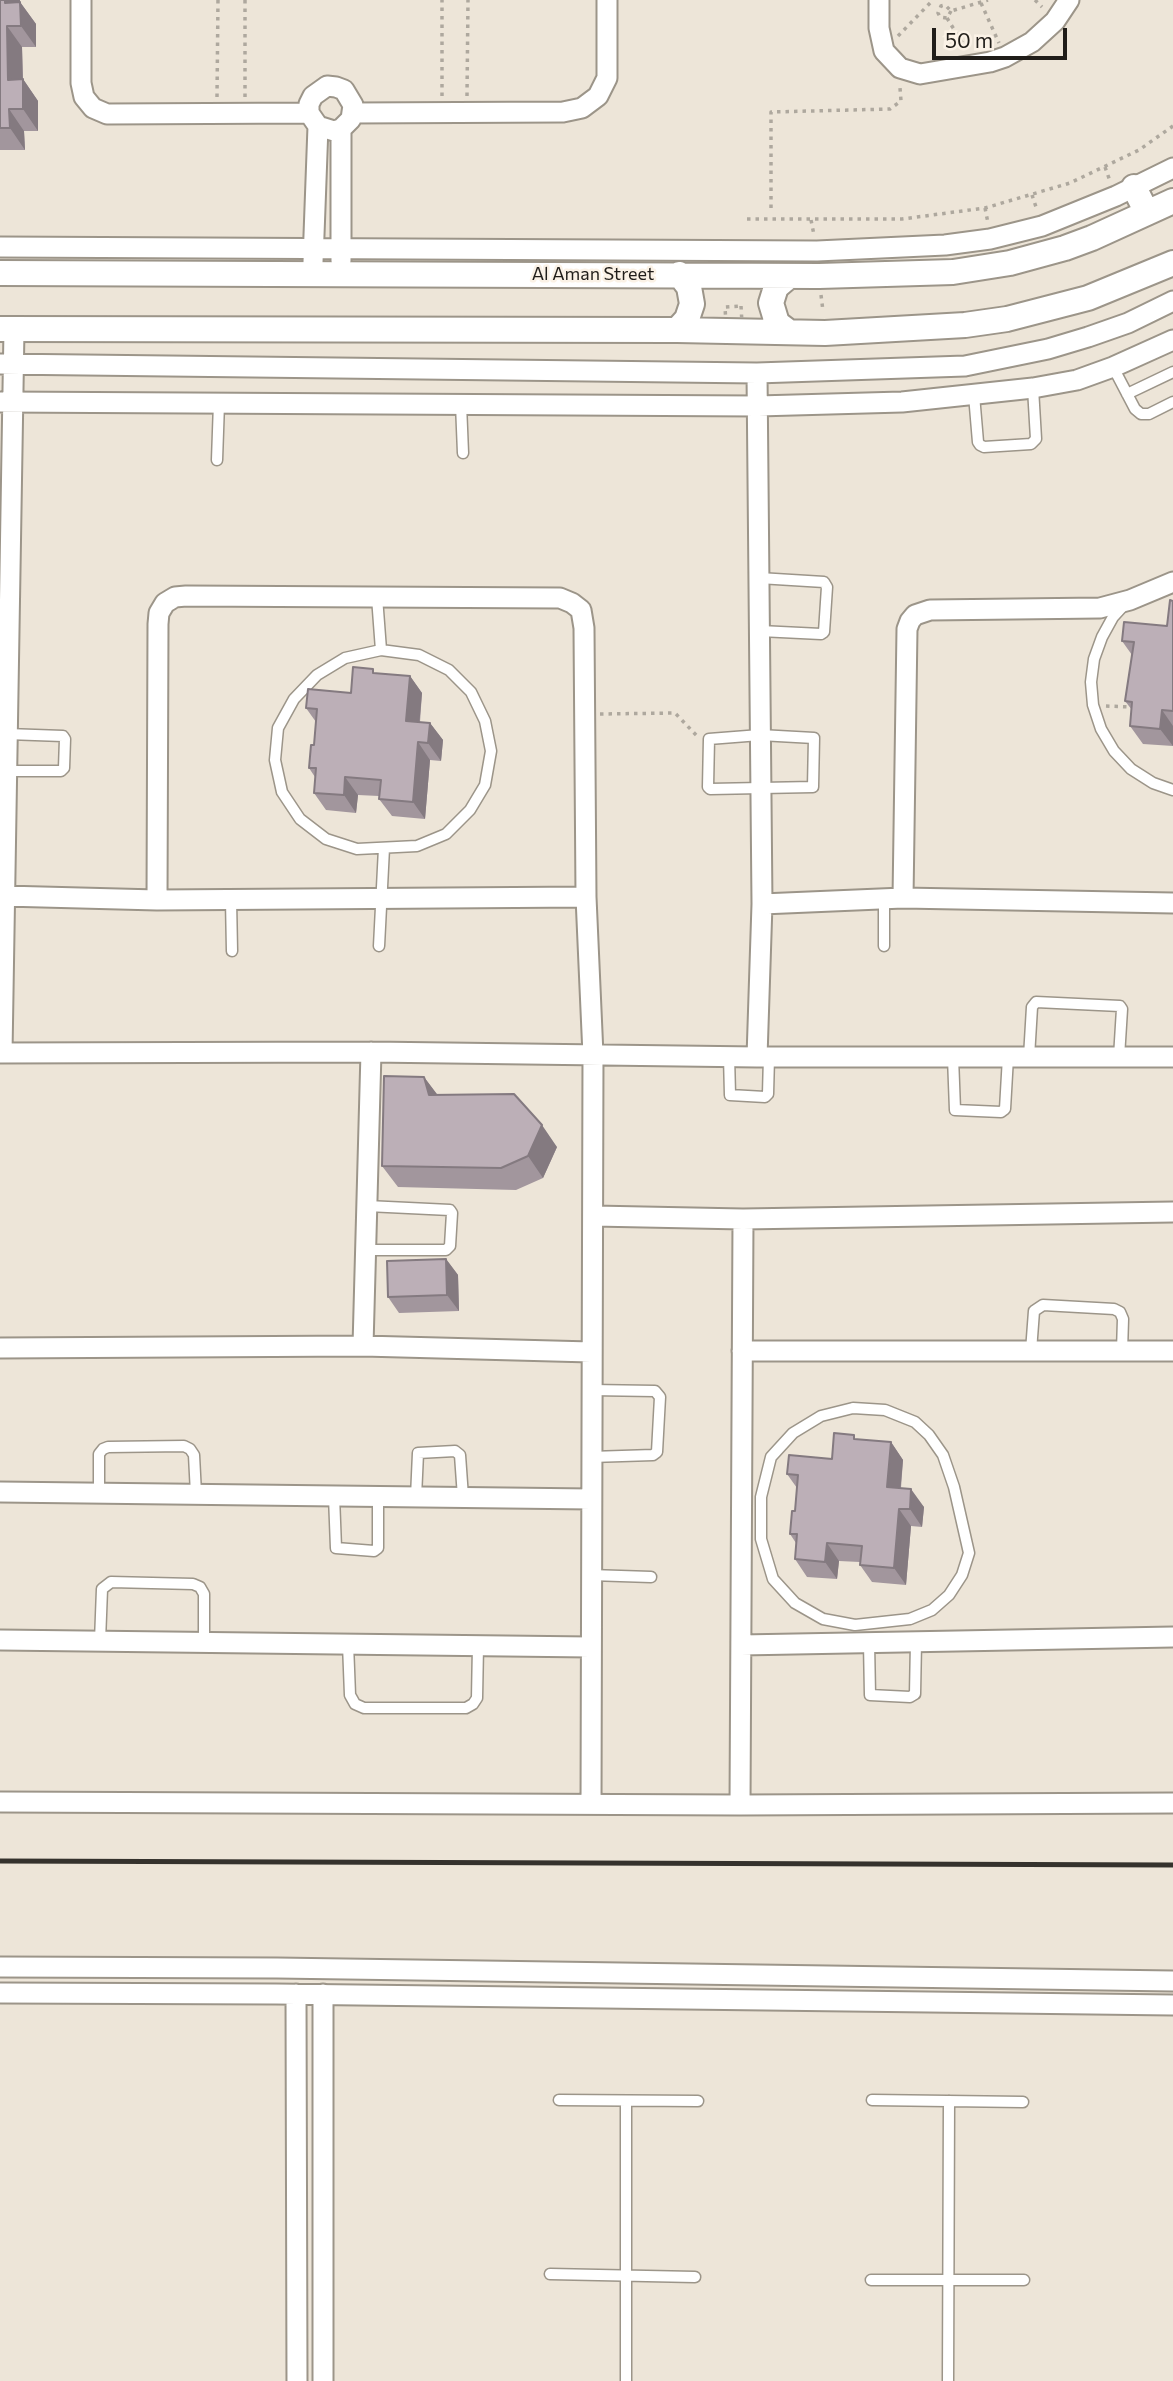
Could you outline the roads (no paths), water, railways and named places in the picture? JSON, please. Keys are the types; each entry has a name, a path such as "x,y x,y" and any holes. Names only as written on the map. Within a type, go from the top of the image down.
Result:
{"street":[{"path":"81,0 81,83 84,97 93,108 107,114 245,113 314,120 325,130 347,121 442,113 563,112 582,108 598,96 607,78 607,0"},
{"path":"879,0 879,28 884,51 900,68 920,75 1005,57 1032,42 1055,21 1069,0"},
{"path":"0,247 313,261 313,96 327,86 344,90 350,96 341,262 817,251 945,245 990,239 1042,226 1116,197 1173,168"},
{"path":"1134,187 1147,213"},
{"name":"Al Aman Street","path":"0,273 313,261 789,276 953,272 1065,248 1173,201"},
{"path":"1173,263 1088,298 1007,319 965,325 825,333 677,330 7,329 7,771 1,1053 371,1052 763,1057 1173,1057"},
{"path":"677,330 687,319 692,304 689,288 679,274"},
{"path":"789,276 776,287 771,303 778,323 789,332"},
{"path":"7,364 757,373 965,366 1048,349 1088,337 1128,323 1173,302"},
{"path":"6,402 758,406 902,402 1033,388 1077,380 1173,340"},
{"path":"757,373 763,1057"},
{"path":"893,899 907,629 915,615 930,610 1100,608 1129,600 1173,582"},
{"path":"157,900 158,624 159,613 165,603 174,597 186,596 560,598 581,610 584,628 586,897 593,1055 591,1804"},
{"path":"3,888 157,900 586,897"},
{"path":"762,904 893,899 1173,903"},
{"path":"363,1346 371,1052"},
{"path":"594,1216 743,1219 1173,1212"},
{"path":"740,1805 741,1645 751,1516 743,1351 743,1219"},
{"path":"0,1348 363,1346 591,1352"},
{"path":"743,1351 1173,1351"},
{"path":"0,1492 591,1499"},
{"path":"741,1645 1173,1637"},
{"path":"0,1640 590,1647"},
{"path":"0,1802 740,1805 1173,1803"},
{"path":"0,1967 277,1968 1173,1981"},
{"path":"276,1994 277,1968"},
{"path":"0,1993 323,1994 1173,2005"},
{"path":"296,1994 297,2381"},
{"path":"323,1994 323,2381"}],"lane":[{"path":"1113,367 1135,409 1141,414 1149,414 1173,402"},
{"path":"1127,394 1173,372"},
{"path":"974,395 980,445 1031,444 1036,439 1033,388"},
{"path":"217,460 219,403"},
{"path":"461,404 463,453"},
{"path":"760,578 824,582 827,587 824,632 821,634 760,631"},
{"path":"377,597 381,650"},
{"path":"1129,600 1113,617 1101,637 1091,682 1093,705 1101,729 1114,751 1131,769 1153,783 1173,790"},
{"path":"381,650 419,655 449,670 471,692 485,721 491,751 485,785 470,810 446,834 417,846 357,849 326,839 300,819 282,792 275,760 278,728 294,699 317,675 345,658 381,650"},
{"path":"7,734 63,736 65,739 64,768 61,771 7,771"},
{"path":"761,735 812,736 815,741 813,787 708,788 709,739 761,735"},
{"path":"379,946 384,848"},
{"path":"884,946 893,899"},
{"path":"231,900 232,950"},
{"path":"1030,1057 1032,1007 1036,1002 1120,1006 1119,1057"},
{"path":"729,1056 730,1095 765,1097 768,1094 763,1057"},
{"path":"953,1057 955,1110 1001,1112 1005,1109 1007,1057"},
{"path":"366,1250 446,1250 450,1246 452,1213 450,1210 367,1206"},
{"path":"1031,1351 1034,1311 1043,1305 1114,1309 1120,1312 1123,1319 1122,1351"},
{"path":"591,1390 655,1391 660,1397 660,1409 657,1452 653,1455 591,1457"},
{"path":"852,1408 885,1410 915,1422 929,1434 943,1455 954,1487 969,1553 956,1585 932,1610 910,1619 887,1622 855,1625 823,1619 795,1603 773,1579 751,1516 761,1497 771,1457 793,1433 821,1416 852,1408"},
{"path":"99,1493 99,1454 103,1449 184,1446 194,1455 196,1494"},
{"path":"416,1497 418,1453 455,1451 460,1455 463,1497"},
{"path":"334,1496 336,1548 373,1551 378,1548 378,1496"},
{"path":"590,1575 651,1577"},
{"path":"100,1641 102,1589 111,1582 193,1584 200,1587 204,1594 204,1643"},
{"path":"887,1622 878,1643 870,1695 910,1697 915,1694 916,1642"},
{"path":"348,1644 350,1695 355,1704 364,1708 466,1708 477,1698 478,1646"},
{"path":"559,2100 698,2101"},
{"path":"872,2100 1023,2102"},
{"path":"625,2381 626,2101"},
{"path":"948,2381 949,2101"},
{"path":"550,2274 695,2277"},
{"path":"871,2280 1024,2280"}],"railway":[{"path":"0,1861 1173,1865"}]}
